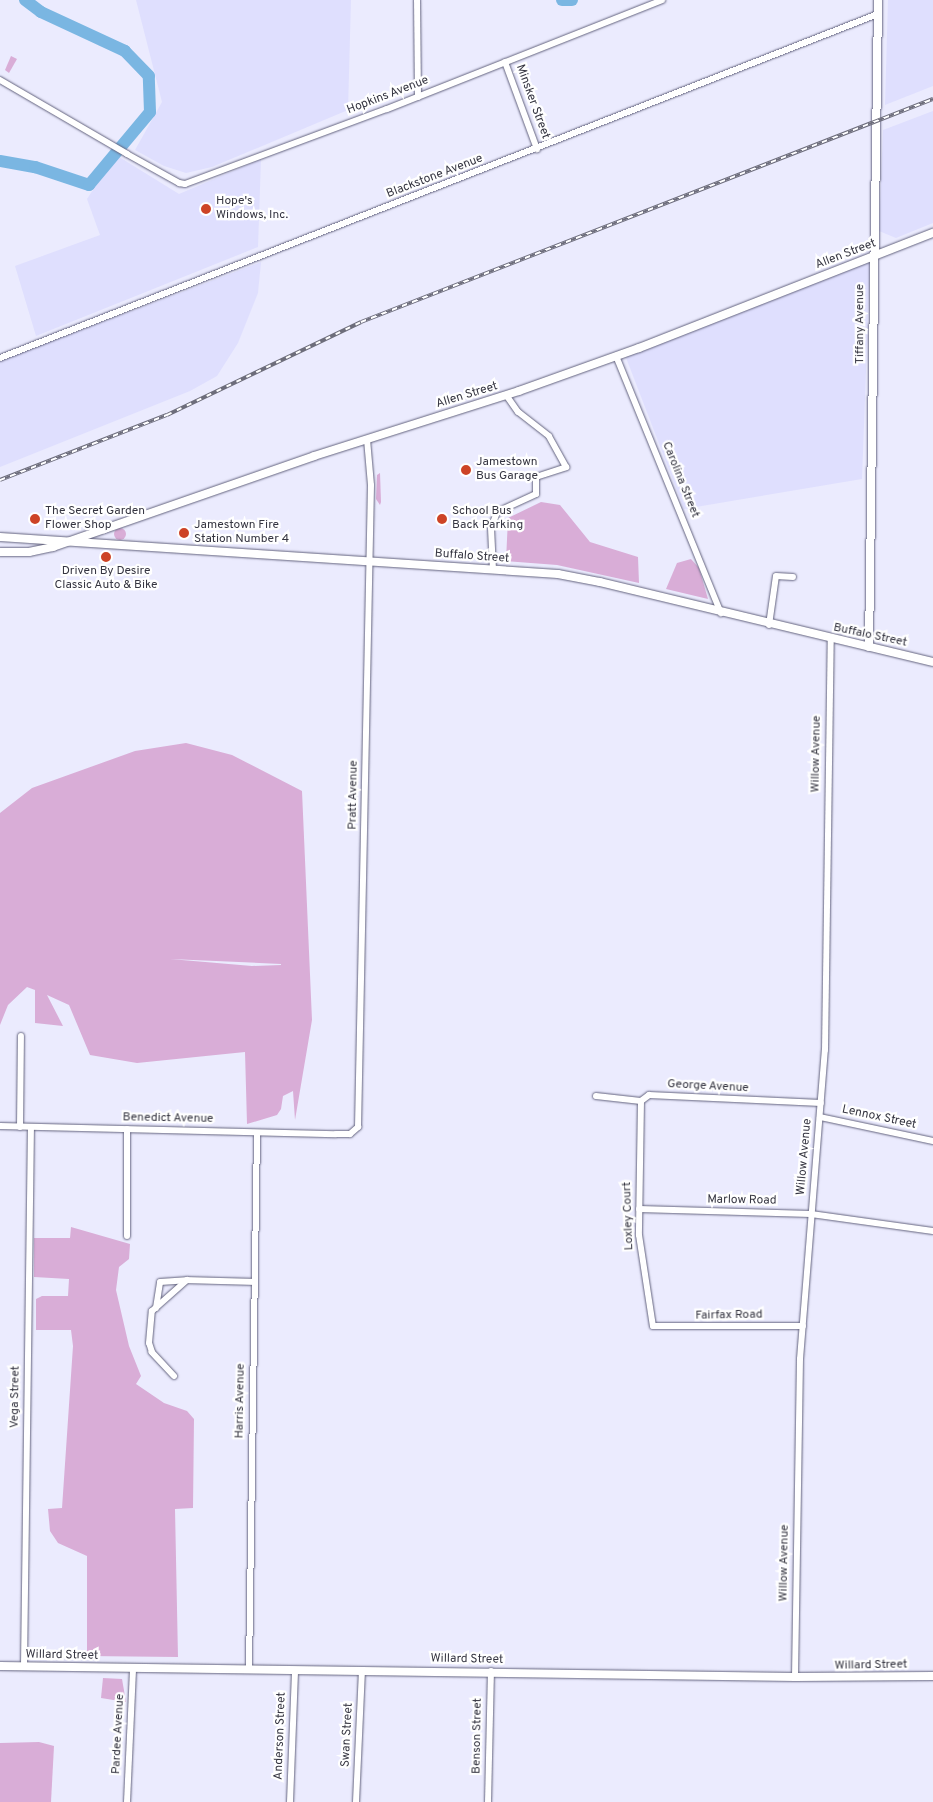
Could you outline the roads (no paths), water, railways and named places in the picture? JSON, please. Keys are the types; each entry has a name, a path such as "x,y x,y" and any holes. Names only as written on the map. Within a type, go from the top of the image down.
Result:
{"street":[{"path":"417,0 418,97"},
{"name":"Hopkins Avenue","path":"0,80 123,152 179,183 185,184 418,97 662,0"},
{"name":"Tiffany Avenue","path":"869,647 872,256 878,0"},
{"name":"Blackstone Avenue","path":"0,358 878,14"},
{"name":"Minsker Street","path":"505,62 537,149"},
{"name":"Allen Street","path":"0,552 22,552 69,541 367,439 506,395 616,356 933,233"},
{"name":"Carolina Street","path":"616,356 721,613"},
{"path":"493,570 491,528 496,512 536,494 536,477 566,467 550,436 518,412 506,395"},
{"name":"Pratt Avenue","path":"336,1134 355,1132 360,1114 369,562 370,457 367,439"},
{"name":"Buffalo Street","path":"0,537 493,570 588,579 769,625 933,662"},
{"path":"21,538 25,543 22,552"},
{"path":"769,625 776,576 793,576"},
{"name":"Willow Avenue","path":"795,1677 802,1326 821,1103 831,639"},
{"path":"20,1127 21,1036"},
{"name":"George Avenue","path":"596,1096 641,1101 649,1095 821,1103"},
{"name":"Loxley Court","path":"641,1101 638,1209 650,1319 657,1327"},
{"name":"Lennox Street","path":"820,1117 933,1141"},
{"name":"Benedict Avenue","path":"0,1126 336,1134"},
{"name":"Vega Street","path":"24,1666 31,1127"},
{"path":"126,1130 127,1236"},
{"name":"Harris Avenue","path":"249,1670 257,1132"},
{"name":"Marlow Road","path":"638,1209 811,1214 933,1231"},
{"path":"156,1308 160,1282 187,1280 254,1282"},
{"path":"174,1376 158,1361 149,1343 150,1316 156,1308 187,1280"},
{"name":"Fairfax Road","path":"657,1327 802,1326"},
{"name":"Willard Street","path":"0,1666 491,1671 795,1677 933,1676"},
{"name":"Pardee Avenue","path":"127,1802 133,1668"},
{"name":"Anderson Street","path":"290,1802 295,1670"},
{"name":"Swan Street","path":"356,1802 362,1670"},
{"name":"Benson Street","path":"488,1802 491,1671"}],"waterway":[{"path":"0,161 35,167 89,185 150,112 149,76 125,51 41,12 25,0"},
{"path":"562,0 572,0"}],"railway":[{"path":"0,480 167,415 361,322 933,99"}],"place":[{"name":"Hope's Windows, Inc.","path":"206,209"},
{"name":"Jamestown Bus Garage","path":"466,470"},
{"name":"The Secret Garden Flower Shop","path":"35,519"},
{"name":"School Bus Back Parking","path":"442,519"},
{"name":"Jamestown Fire Station Number 4","path":"184,533"},
{"name":"Driven By Desire Classic Auto & Bike","path":"106,557"}]}
